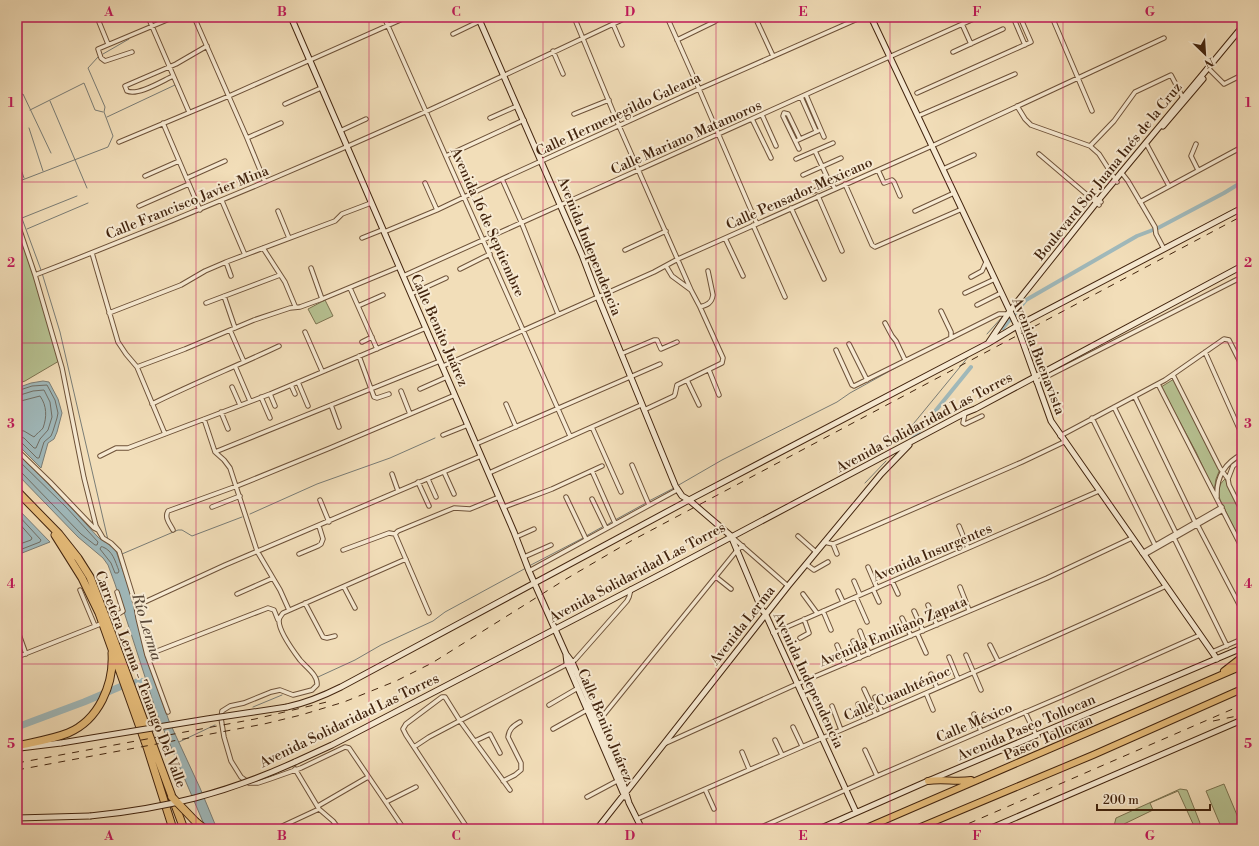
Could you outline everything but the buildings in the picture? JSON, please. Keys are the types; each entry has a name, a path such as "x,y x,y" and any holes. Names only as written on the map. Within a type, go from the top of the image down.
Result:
{"highway":[{"name":"Carretera Lerma - Tenango Del Valle","path":"17,491 59,534 78,558 90,577 158,754 184,829"},
{"path":"17,496 56,536 82,578 99,613 147,747 173,829"},
{"path":"17,746 63,735 73,731 82,725 93,714 104,696 108,684 112,665 111,646"},
{"path":"1207,682 1242,657"},
{"name":"Paseo Tollocan","path":"864,829 1242,666"},
{"path":"916,829 1094,755 1242,689"},
{"path":"158,754 163,783 181,829"},
{"path":"928,781 945,780 960,782 980,778"},
{"path":"172,797 196,822 205,829"},
{"path":"924,829 947,816"}],"main road":[{"name":"Calle Benito Juárez","path":"291,17 504,507 554,629 598,722 625,793 642,829"},
{"name":"Avenida Buenavista","path":"871,17 1017,326 1051,421 1064,442 1200,634 1216,659"},
{"name":"Avenida Independencia","path":"479,19 561,205 676,487 682,496 689,500 731,536 740,548 764,613 856,812"},
{"name":"Boulevard Sor Juana Inés de la Cruz","path":"987,344 1183,98 1210,70 1242,27"},
{"name":"Boulevard Sor Juana Inés de la Cruz","path":"1122,173 1148,145 1242,32"},
{"path":"17,749 287,707 302,704 334,691 689,500 987,344 1017,326 1242,209"},
{"name":"Avenida Solidaridad Las Torres","path":"17,818 90,816 135,811 184,802 259,778 295,762 332,745 965,413 1035,379 1242,266"},
{"name":"Avenida Lerma","path":"597,829 787,584 806,564 881,474 913,441"},
{"name":"Avenida Paseo Tollocan","path":"819,829 928,781 1242,648"},
{"name":"Calle Benito Juárez","path":"570,662 587,710 617,781 625,793"},
{"path":"989,829 1242,720"}],"street":[{"path":"97,17 108,44"},
{"path":"148,17 189,112"},
{"path":"132,52 110,60 103,60 98,49 174,17"},
{"path":"194,17 248,138 265,182"},
{"name":"Avenida 16 de Septiembre","path":"384,17 570,436"},
{"path":"119,142 228,96 406,17"},
{"path":"489,474 544,450 570,436 674,396 676,394 677,386 722,363 723,358 691,290 619,126 574,17"},
{"name":"Calle Francisco Javier Mina","path":"37,274 222,201 426,111 628,17"},
{"path":"667,17 699,89 784,296"},
{"path":"677,40 721,17"},
{"path":"755,17 773,56"},
{"name":"Calle Hermenegildo Galeana","path":"362,238 437,210 699,89 862,17"},
{"name":"Calle Mariano Matamoros","path":"403,276 522,224 978,17"},
{"path":"1013,17 1025,45"},
{"path":"917,93 1030,43 1031,41 1020,17"},
{"path":"1052,17 1092,111"},
{"path":"453,34 479,19"},
{"path":"613,24 622,45"},
{"path":"962,24 971,44"},
{"path":"1017,27 1023,24"},
{"path":"954,52 1003,29"},
{"name":"Calle Pensador Mexicano","path":"443,366 524,331 755,224 932,146 1164,38"},
{"path":"173,76 133,93 127,91 125,86 185,60 207,46"},
{"path":"553,51 563,74"},
{"path":"1210,70 1224,84 1242,75"},
{"path":"154,73 159,82"},
{"path":"918,116 1015,74"},
{"path":"1090,146 1114,121 1136,92 1171,75 1183,98"},
{"path":"285,104 321,88"},
{"path":"806,95 824,137"},
{"path":"801,97 816,131"},
{"path":"574,114 609,100"},
{"path":"804,105 809,103"},
{"path":"490,118 518,106"},
{"path":"1017,106 1025,119 1031,124 1090,146 1099,154 1116,181"},
{"path":"798,149 783,116 784,113 788,114 800,139"},
{"path":"762,115 776,146"},
{"path":"810,118 815,116"},
{"path":"340,131 366,119"},
{"path":"752,119 771,158"},
{"path":"446,156 524,120"},
{"path":"163,123 200,210"},
{"path":"248,138 281,123"},
{"path":"789,128 794,126"},
{"path":"795,141 821,129"},
{"path":"796,160 833,143"},
{"path":"1196,144 1191,156 1198,170"},
{"path":"1148,145 1169,186"},
{"path":"1140,202 1242,147"},
{"path":"815,151 830,183 835,189"},
{"path":"1039,154 1087,194 1090,194 1099,202"},
{"path":"943,169 974,155"},
{"path":"803,175 841,158"},
{"path":"146,176 179,161"},
{"path":"186,178 226,161"},
{"path":"878,170 884,183 892,180 894,182 900,196"},
{"path":"1122,173 1155,227 1164,249"},
{"path":"812,192 849,175"},
{"path":"502,179 522,224 558,314"},
{"path":"425,183 437,210"},
{"path":"830,183 830,191"},
{"path":"139,206 190,184"},
{"path":"845,184 872,245 875,247 962,209"},
{"path":"915,211 954,194"},
{"path":"818,196 842,251"},
{"path":"222,201 245,255"},
{"path":"109,313 181,285 205,271 226,262 335,221 342,214 371,203"},
{"path":"791,208 824,279"},
{"path":"278,211 289,238"},
{"path":"17,222 37,274 62,368 84,478 98,530 103,538 112,543 119,552 136,606 148,655 168,712"},
{"path":"626,250 666,231"},
{"path":"725,238 743,276"},
{"path":"263,248 285,282 295,306"},
{"path":"92,253 109,313 121,348 137,367 165,434"},
{"path":"460,269 490,254"},
{"path":"226,262 231,276"},
{"path":"971,277 982,271 986,262"},
{"path":"666,266 672,276 691,290"},
{"path":"137,367 295,306 300,307 322,299 399,267"},
{"path":"312,268 322,299"},
{"path":"700,307 710,303 713,299 708,271"},
{"path":"206,297 207,303 280,275"},
{"path":"1035,379 1242,277"},
{"path":"411,294 446,278"},
{"path":"965,293 995,279"},
{"path":"350,288 377,349"},
{"path":"977,305 1001,293"},
{"path":"358,306 383,295"},
{"path":"224,296 236,328"},
{"path":"1242,296 1240,301 1242,310"},
{"path":"941,311 951,332 951,338"},
{"path":"836,350 852,385 854,386 999,314 1011,314"},
{"path":"885,323 905,360"},
{"path":"100,456 116,448 130,448 270,394 426,328"},
{"path":"230,330 244,362"},
{"path":"305,332 322,371"},
{"path":"362,342 372,337"},
{"path":"1060,436 1158,384 1222,340 1227,339 1230,342 1242,366"},
{"path":"621,354 654,340 657,340 661,349 677,342"},
{"path":"849,344 867,380"},
{"path":"152,404 186,387 279,346"},
{"path":"1204,352 1242,434"},
{"path":"359,356 375,398 389,394"},
{"path":"215,452 440,361"},
{"path":"476,444 660,364"},
{"path":"235,366 250,401"},
{"path":"709,370 720,395"},
{"path":"1173,375 1228,479 1229,485 1242,511"},
{"path":"420,389 448,377"},
{"path":"687,380 699,405"},
{"path":"298,382 308,406"},
{"path":"1158,384 1242,548"},
{"path":"291,385 295,394"},
{"path":"232,387 240,405"},
{"path":"401,391 410,414"},
{"path":"270,394 275,406"},
{"path":"173,530 166,515 168,511 237,486 455,395"},
{"path":"261,397 270,418"},
{"path":"1135,397 1196,523 1242,610"},
{"path":"506,404 516,427"},
{"path":"330,405 339,427"},
{"path":"1114,407 1176,533"},
{"path":"221,412 228,429"},
{"path":"965,413 963,423 965,424 982,416"},
{"path":"1092,418 1155,545"},
{"path":"204,419 215,452 228,465 237,486 258,551 280,590 289,610"},
{"path":"443,435 468,425"},
{"path":"592,427 621,492"},
{"path":"824,542 832,544 1022,462 1064,442"},
{"path":"17,450 94,528 98,530"},
{"path":"1217,500 1217,486 1223,472 1229,463 1242,454"},
{"path":"136,606 195,578 482,456"},
{"path":"1228,479 1233,466 1242,459"},
{"path":"632,465 648,502"},
{"path":"504,507 556,487 602,466"},
{"path":"592,471 614,521"},
{"path":"444,472 454,494"},
{"path":"392,474 398,491"},
{"path":"428,479 436,497"},
{"path":"418,482 429,506"},
{"path":"528,568 676,487"},
{"name":"Avenida Insurgentes","path":"773,633 1099,491"},
{"path":"212,507 240,496"},
{"path":"396,534 398,531 452,509 470,509 499,497"},
{"path":"566,497 585,538"},
{"path":"592,499 605,527"},
{"path":"320,500 329,522"},
{"path":"1143,554 1174,538 1186,529 1222,508"},
{"path":"299,554 318,546 322,541 319,526"},
{"path":"959,526 968,548"},
{"path":"516,537 534,529"},
{"path":"1143,554 1155,545 1186,529"},
{"path":"343,550 389,532 396,534"},
{"path":"396,534 429,613"},
{"path":"798,536 816,552"},
{"name":"Avenida Emiliano Zapata","path":"664,744 797,684 1065,570 1132,538"},
{"path":"1174,538 1228,646"},
{"path":"832,544 837,554"},
{"path":"524,557 551,545"},
{"path":"598,722 740,548"},
{"name":"Avenida Independencia","path":"740,548 787,584"},
{"path":"279,621 281,615 289,610 406,559"},
{"path":"806,564 814,570 828,562"},
{"path":"868,567 879,602"},
{"path":"716,577 731,589"},
{"path":"237,594 273,578"},
{"path":"854,580 860,595"},
{"path":"892,581 898,594"},
{"name":"Calle Cuauhtémoc","path":"637,819 749,769 865,720 1166,586"},
{"path":"344,587 355,608"},
{"path":"960,587 969,610"},
{"path":"414,747 577,658 627,601 631,589"},
{"path":"80,590 95,626"},
{"path":"114,617 123,611 117,592"},
{"path":"838,592 843,602"},
{"path":"803,594 817,614"},
{"path":"856,597 867,622"},
{"path":"305,603 323,637 327,638 335,636"},
{"path":"928,605 937,625"},
{"path":"148,655 268,608 274,610 281,629 294,651 316,680 317,685 312,690 293,695 280,690 271,692 222,711 221,718 224,737 231,761 241,777 249,783 258,783 301,768 345,746 349,748 404,829"},
{"path":"914,610 923,631"},
{"path":"823,611 831,630"},
{"path":"902,618 911,636"},
{"path":"800,638 809,633 804,619"},
{"path":"17,657 103,623"},
{"path":"17,629 26,654"},
{"path":"860,631 869,654"},
{"path":"917,633 926,653"},
{"name":"Calle México","path":"757,829 1063,696 1200,634"},
{"path":"1212,652 1242,639"},
{"path":"852,641 860,658"},
{"path":"837,645 845,664"},
{"path":"990,645 998,661"},
{"path":"966,655 981,690"},
{"path":"949,657 958,679"},
{"path":"931,674 937,688"},
{"path":"549,705 578,688"},
{"path":"864,689 876,715"},
{"path":"926,693 933,710"},
{"path":"468,829 403,730 403,726 442,697 446,698 460,721 510,790"},
{"path":"875,697 882,712"},
{"path":"858,704 865,720"},
{"path":"832,706 842,730"},
{"path":"553,729 587,710"},
{"path":"1025,712 1036,735"},
{"path":"974,714 981,731"},
{"path":"503,781 520,772 522,766 508,736 508,732 512,727 520,722"},
{"path":"793,727 802,746"},
{"path":"475,742 490,734 500,753"},
{"path":"775,740 782,755"},
{"path":"865,750 877,776"},
{"path":"742,752 749,769"},
{"path":"295,769 318,807 339,829"},
{"path":"276,829 318,807 368,777"},
{"path":"587,797 617,781"},
{"path":"386,802 416,787"},
{"path":"705,789 714,809"}],"green space":[{"path":"17,227 29,258 59,361 25,381 17,384"},
{"path":"325,300 333,316 316,324 308,309"},
{"path":"1174,379 1220,469 1216,479 1214,491 1196,452 1161,387"},
{"path":"1225,479 1242,513 1242,544 1220,500 1219,488"},
{"path":"1224,784 1242,829 1222,829 1206,791"},
{"path":"1180,789 1187,790 1200,823 1198,826 1194,826 1178,791 1150,803 1153,810 1124,824 1127,829 1115,829 1114,826 1116,818"}],"water":[{"path":"43,381 49,382 58,399 62,413 54,439 48,443 41,468 17,444 17,388"},
{"path":"17,453 99,538 116,551 130,591 150,667 169,721 217,829 206,829 157,714 108,565 103,558 78,537 17,474"},
{"path":"17,508 50,542 17,555"}],"waterway":[{"path":"103,54 129,39"},
{"path":"17,182 108,147 113,136 104,112 105,107 88,68 98,57"},
{"path":"30,110 84,83 95,110 103,112"},
{"path":"107,117 175,85"},
{"path":"17,96 23,94 51,153"},
{"path":"50,101 87,188"},
{"path":"29,128 43,171"},
{"path":"17,158 24,178"},
{"path":"1003,328 1026,300 1137,236 1158,228 1242,182"},
{"path":"22,218 77,196"},
{"path":"27,229 88,203"},
{"path":"17,205 41,270"},
{"path":"42,273 60,332 108,540"},
{"path":"987,334 1003,316"},
{"path":"905,434 969,356"},
{"path":"677,486 722,460 837,402 850,393 906,362"},
{"path":"911,441 971,367"},
{"path":"250,514 317,484 390,458 435,438"},
{"path":"865,483 886,461"},
{"path":"649,501 674,488"},
{"path":"615,520 646,503"},
{"path":"122,554 178,530 182,530 192,536 242,517"},
{"path":"607,525 613,521"},
{"path":"586,536 604,526"},
{"path":"529,566 583,538"},
{"path":"318,677 433,621 445,612 526,568"},
{"path":"137,682 150,681"},
{"path":"17,727 122,686"},
{"path":"253,707 282,695"},
{"path":"179,742 215,725"}],"railway":[{"path":"17,770 264,724 344,702 396,681 432,663 566,579 631,541 1242,216"},
{"path":"17,763 255,719 331,701"},
{"path":"956,829 1242,705"},
{"path":"1213,721 1242,715"}],"water label":[{"name":"Río Lerma","path":"147,627"}]}
